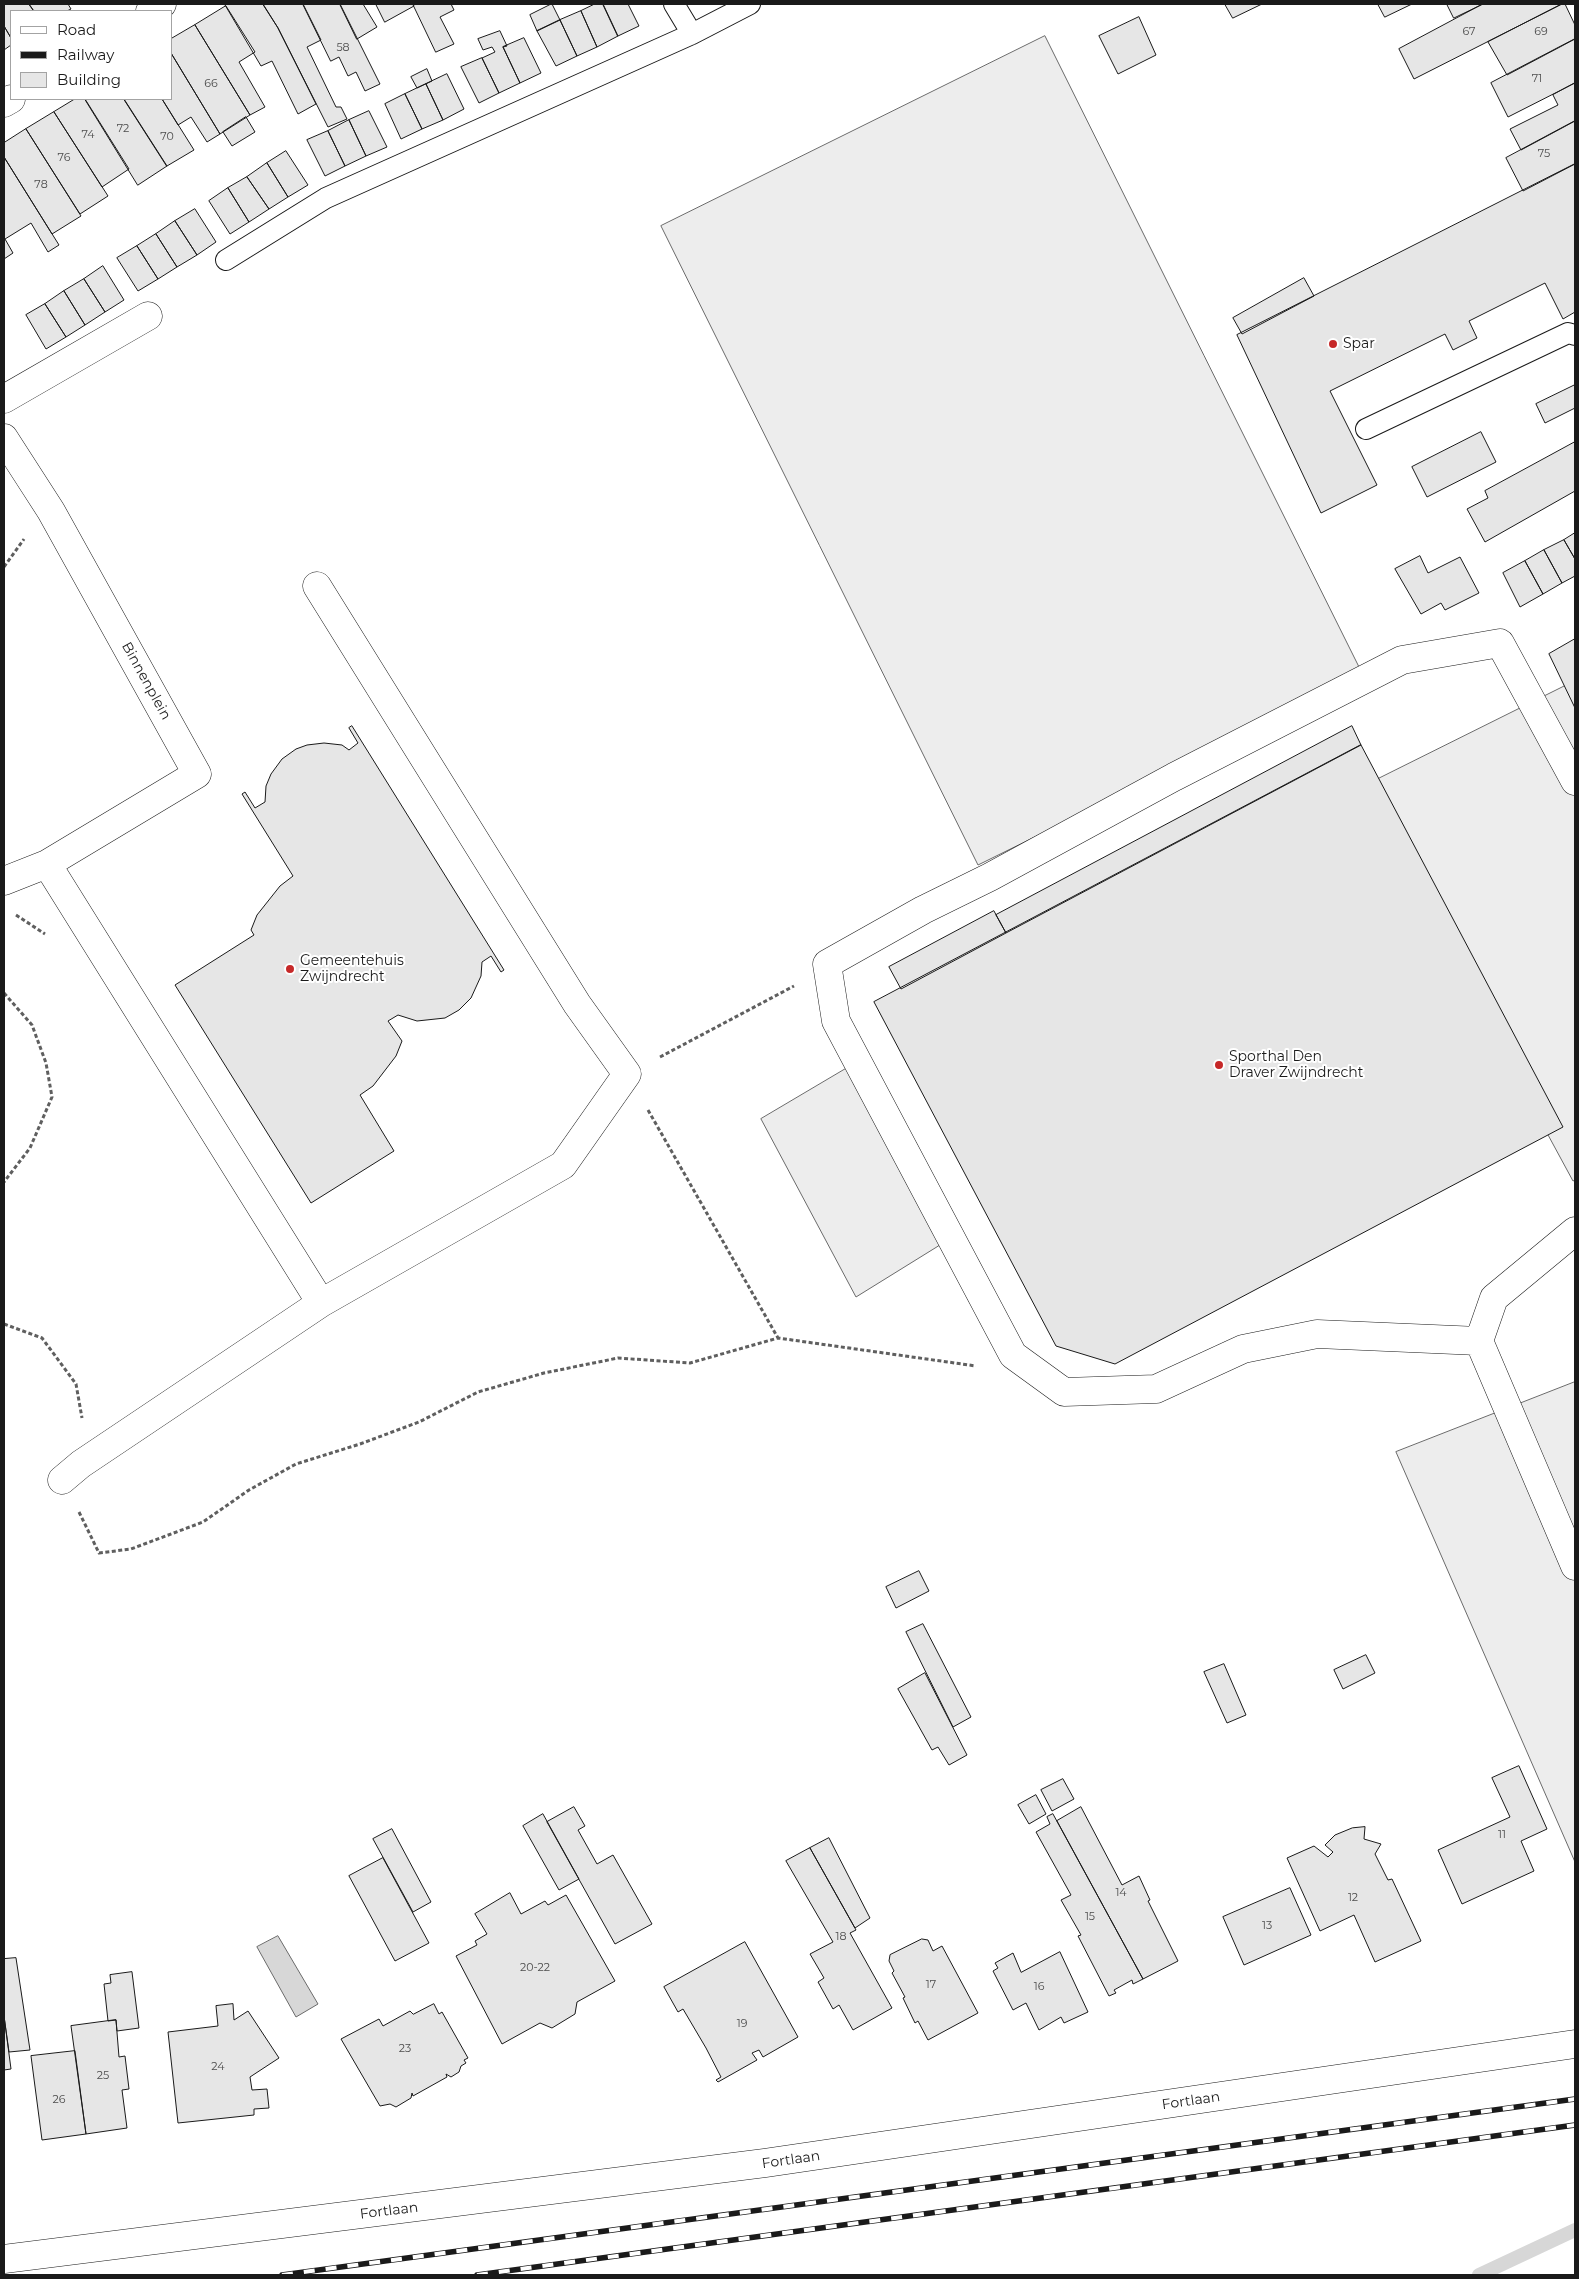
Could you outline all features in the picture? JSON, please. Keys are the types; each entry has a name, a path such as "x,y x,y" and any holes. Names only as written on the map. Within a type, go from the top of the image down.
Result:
{"street":[{"path":"4,399 148,316"},
{"name":"Binnenplein","path":"4,438 51,511 198,774 47,864"},
{"path":"72,1472 321,1303 562,1164 627,1074 572,996 317,586"},
{"path":"1479,1341 1317,1334 1243,1349 1156,1389 1064,1392 1013,1355 836,1022 827,964 923,910 990,877 1174,777 1402,660 1500,643 1575,781"},
{"path":"4,881 47,864 321,1303"},
{"path":"1575,1231 1494,1298 1479,1341 1575,1566"},
{"name":"Fortlaan","path":"4,2259 765,2164 1575,2044"}],"lane":[{"path":"674,4 692,34"},
{"path":"226,260 326,198 692,34 750,4"},
{"path":"1366,428 1568,333 1575,335"}],"path":[{"path":"778,1338 627,1074 748,1012 827,964"},
{"path":"4,993 32,1025 46,1063 52,1097 30,1148 4,1182"},
{"path":"4,1324 42,1338 76,1384 82,1419 72,1472 73,1500 99,1553 131,1549 203,1522 249,1490 296,1464 360,1444 418,1422 478,1392 544,1373 618,1358 690,1363 778,1338 989,1368 1013,1355"}],"shaded area":[{"path":"1045,36 1363,675 978,865 661,226"},
{"path":"1573,682 1575,688 1575,1180 1573,1181 1360,788"},
{"path":"854,1064 948,1240 856,1297 761,1119"},
{"path":"1575,1382 1575,1862 1396,1452"},
{"path":"278,1936 318,2004 296,2017 257,1947"}],"building":[{"path":"4,4 29,4 33,10 10,10 10,36 4,26"},
{"path":"29,4 68,4 71,9 69,10 33,10"},
{"path":"263,4 278,28 316,104 298,114 272,61 261,66 225,5"},
{"path":"263,4 303,4 321,40 307,47 336,107 341,107 347,119 328,127 278,28"},
{"path":"303,4 340,4 380,84 365,91 356,72 348,76 339,57 331,61"},
{"path":"340,4 363,4 377,27 357,39"},
{"path":"376,4 413,4 414,6 385,22"},
{"path":"413,4 451,4 454,10 440,17 454,44 436,52"},
{"path":"552,4 560,20 537,31 530,15"},
{"path":"595,4 603,4 618,36 597,47 581,11"},
{"path":"603,4 628,4 639,26 618,36"},
{"path":"1225,4 1262,4 1233,18"},
{"path":"1378,4 1412,4 1385,17"},
{"path":"1447,4 1483,4 1454,18"},
{"path":"1483,4 1562,4 1414,79 1399,49"},
{"path":"1565,4 1575,25 1575,39 1507,75 1488,42"},
{"path":"226,6 255,52 239,62 265,107 250,115 195,25"},
{"path":"581,11 597,47 577,56 560,20"},
{"path":"1139,17 1156,55 1118,74 1099,36"},
{"path":"560,20 577,56 556,66 537,31"},
{"path":"195,25 250,115 220,134 172,55 172,38"},
{"path":"4,26 10,36 10,46 4,50"},
{"path":"500,31 507,46 503,47 520,83 499,93 482,58 495,52 492,47 483,50 478,39"},
{"path":"524,38 541,73 520,83 503,47"},
{"path":"1575,39 1575,83 1508,117 1491,83"},
{"path":"172,55 220,134 207,142 191,117 178,125 163,100 172,100"},
{"path":"482,58 499,93 479,103 461,67"},
{"path":"427,69 432,81 417,88 411,77"},
{"path":"447,74 464,109 443,120 426,84"},
{"path":"1575,83 1575,121 1521,150 1510,129 1558,105 1553,95"},
{"path":"426,84 443,120 422,129 405,94"},
{"path":"405,94 422,129 401,139 385,104"},
{"path":"73,100 86,100 129,169 102,187 54,112"},
{"path":"86,100 125,100 167,166 138,185"},
{"path":"125,100 163,100 194,150 167,166"},
{"path":"369,111 387,147 366,156 349,120"},
{"path":"54,112 108,196 80,214 26,129"},
{"path":"246,117 255,132 232,146 223,132"},
{"path":"349,120 366,156 345,166 328,131"},
{"path":"1575,121 1575,164 1523,191 1506,158"},
{"path":"26,129 81,216 52,234 4,157 4,143"},
{"path":"328,131 345,166 325,176 307,140"},
{"path":"286,151 308,185 288,197 267,163"},
{"path":"4,157 59,245 48,252 31,223 5,239 13,253 4,259"},
{"path":"267,163 288,197 269,209 247,177"},
{"name":"Spar","path":"1575,164 1575,312 1563,319 1545,283 1469,321 1477,338 1453,350 1445,334 1330,391 1377,485 1321,513 1237,335"},
{"path":"247,177 269,209 249,222 228,188"},
{"path":"228,188 249,222 230,234 209,201"},
{"path":"195,209 216,242 197,255 175,221"},
{"path":"175,221 197,255 177,267 156,234"},
{"path":"156,234 177,267 158,279 137,246"},
{"path":"137,246 158,279 138,291 117,258"},
{"path":"103,266 124,300 105,312 84,279"},
{"path":"1304,278 1314,296 1242,334 1233,318"},
{"path":"84,279 105,312 85,325 64,291"},
{"path":"64,291 85,325 66,337 45,304"},
{"path":"45,304 66,337 46,349 26,315"},
{"path":"1575,385 1575,408 1545,423 1536,404"},
{"path":"1481,432 1496,462 1427,497 1412,467"},
{"path":"1575,442 1575,491 1485,542 1467,509 1488,498 1485,491"},
{"path":"1575,533 1575,559 1564,540"},
{"path":"1564,540 1575,559 1575,576 1562,583 1544,550"},
{"path":"1544,550 1562,583 1543,594 1525,561"},
{"path":"1420,556 1428,573 1460,557 1479,593 1445,610 1441,603 1421,614 1395,569"},
{"path":"1525,561 1543,594 1520,607 1503,573"},
{"path":"1575,639 1575,708 1549,654"},
{"path":"352,726 504,970 501,972 491,956 482,962 481,976 471,998 459,1010 445,1018 417,1021 398,1015 388,1021 402,1041 396,1056 373,1086 360,1095 394,1151 311,1203 175,985 254,935 251,930 257,915 280,886 293,876 242,794 245,792 255,808 265,802 266,786 271,774 282,759 296,749 307,745 324,743 342,745 349,750 358,743 349,728"},
{"path":"1352,726 1361,745 1006,933 996,915"},
{"name":"Sporthal Den Draver Zwijndrecht","path":"1361,745 1563,1127 1115,1364 1056,1346 874,1002"},
{"path":"994,911 1006,933 901,989 889,967"},
{"path":"919,1571 929,1591 896,1608 886,1587"},
{"path":"923,1624 971,1717 953,1727 906,1632"},
{"path":"1366,1655 1375,1673 1343,1689 1334,1670"},
{"path":"1224,1664 1246,1715 1227,1723 1204,1672"},
{"path":"925,1673 967,1755 949,1765 938,1747 932,1750 898,1689"},
{"path":"1519,1766 1547,1829 1521,1841 1534,1871 1462,1904 1438,1850 1510,1817 1492,1778"},
{"path":"1063,1779 1074,1799 1052,1811 1041,1790"},
{"path":"1036,1795 1046,1814 1029,1824 1018,1805"},
{"path":"574,1807 585,1826 578,1830 597,1864 613,1855 652,1924 615,1944 547,1822"},
{"path":"1081,1807 1122,1885 1139,1876 1150,1900 1148,1901 1178,1961 1143,1979 1057,1821"},
{"path":"543,1814 579,1879 559,1890 523,1826"},
{"path":"1053,1814 1143,1979 1133,1984 1132,1980 1114,1990 1116,1993 1109,1996 1078,1936 1081,1935 1061,1900 1071,1895 1036,1832 1050,1824 1047,1817"},
{"path":"1365,1827 1364,1839 1381,1844 1375,1854 1388,1880 1392,1879 1421,1941 1375,1962 1354,1915 1320,1931 1287,1858 1314,1846 1328,1857 1333,1852 1325,1845 1335,1835 1352,1828"},
{"path":"392,1829 431,1902 413,1912 373,1839"},
{"path":"829,1838 870,1918 855,1928 810,1848"},
{"path":"810,1848 856,1930 850,1933 892,2008 853,2030 839,2005 833,2009 818,1982 824,1978 810,1954 833,1942 786,1861"},
{"path":"383,1858 429,1943 395,1961 349,1876"},
{"path":"1290,1888 1311,1935 1244,1965 1223,1917"},
{"path":"510,1893 521,1914 545,1901 548,1905 566,1895 615,1981 577,2002 575,2014 552,2028 540,2023 502,2044 456,1956 477,1945 475,1941 487,1934 475,1914"},
{"path":"922,1939 928,1940 933,1951 942,1946 978,2013 928,2040 918,2021 915,2023 903,1998 905,1997 892,1973 894,1971 889,1961 890,1955"},
{"path":"745,1942 798,2037 763,2057 759,2050 752,2053 757,2060 718,2082 716,2080 721,2077 706,2048 683,2009 678,2012 664,1987"},
{"path":"1060,1952 1088,2012 1064,2023 1061,2017 1039,2030 1026,2003 1013,2010 993,1971 998,1968 995,1963 1013,1953 1021,1972"},
{"path":"16,1958 30,2050 9,2052 4,2016 4,1959"},
{"path":"132,1972 139,2028 117,2031 116,2020 108,2021 104,1984 111,1983 110,1975"},
{"path":"233,2004 234,2020 248,2011 279,2058 250,2077 252,2090 267,2089 269,2108 254,2109 254,2115 178,2123 168,2032 218,2026 216,2006"},
{"path":"434,2004 439,2014 442,2012 468,2058 464,2060 466,2063 461,2066 459,2072 451,2077 446,2074 447,2077 413,2096 412,2093 411,2098 396,2107 390,2104 380,2106 341,2039 379,2019 383,2026 410,2011 413,2014"},
{"path":"4,2016 11,2069 4,2070"},
{"path":"116,2020 119,2057 125,2056 129,2089 122,2090 127,2128 86,2134 71,2026"},
{"path":"75,2051 86,2134 42,2140 31,2056"}],"waterway":[{"path":"1479,2275 1575,2230"}],"railway":[{"path":"282,2275 1575,2099"},
{"path":"477,2275 1575,2125"}],"place":[{"name":"Spar","path":"1333,344"},
{"name":"Gemeentehuis Zwijndrecht","path":"290,969"},
{"name":"Sporthal Den Draver Zwijndrecht","path":"1219,1065"}]}
